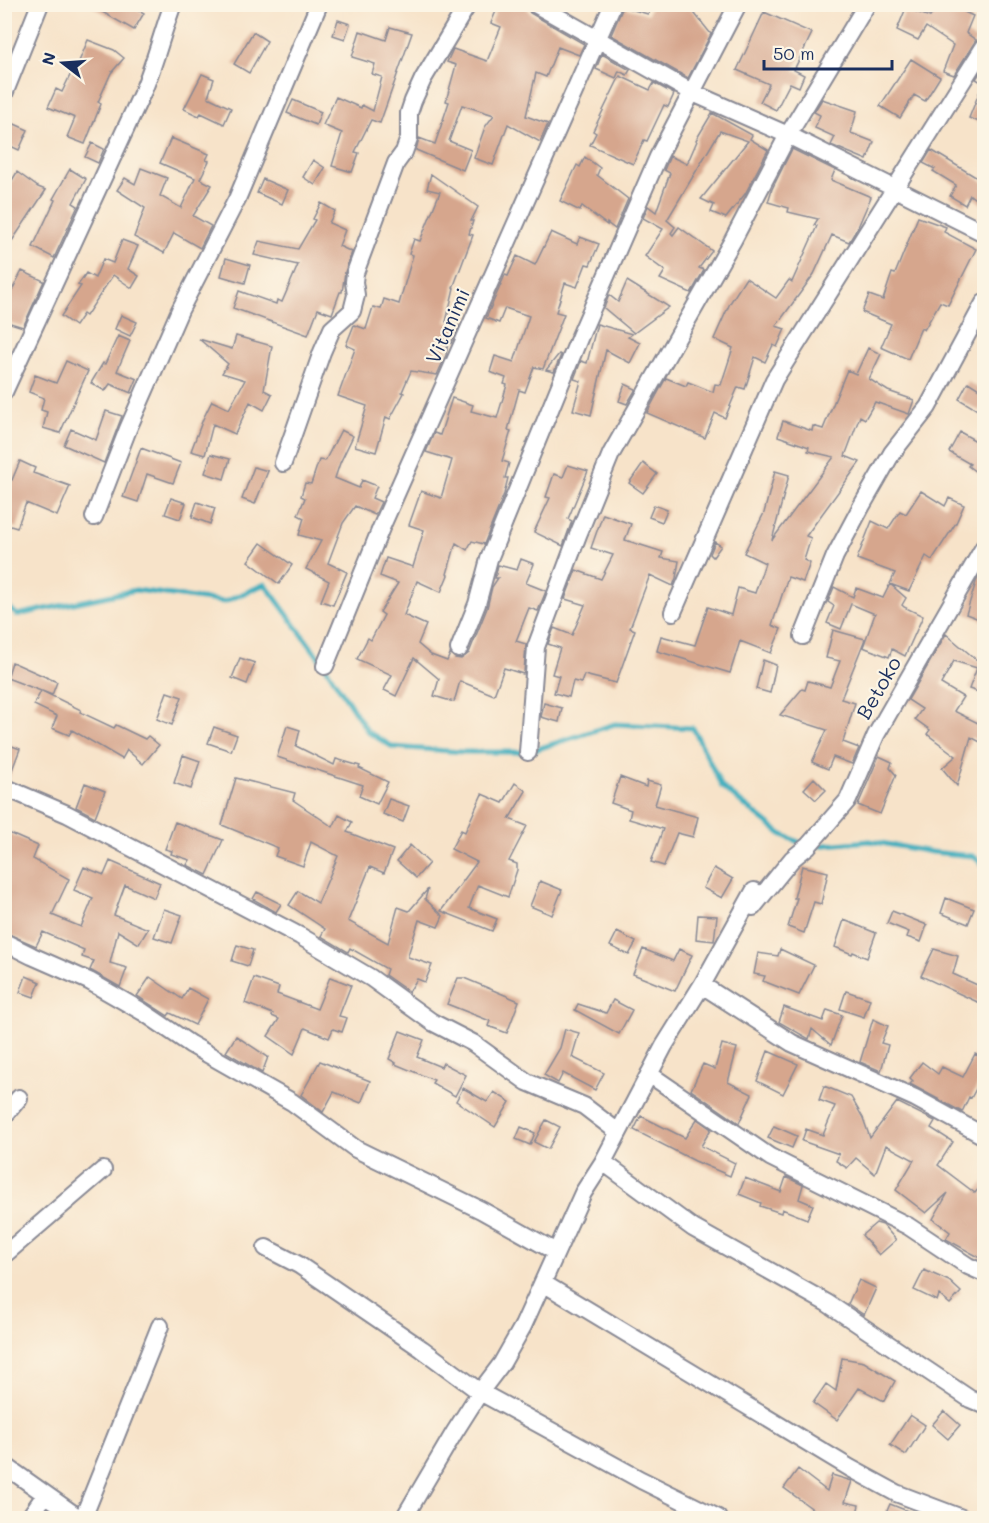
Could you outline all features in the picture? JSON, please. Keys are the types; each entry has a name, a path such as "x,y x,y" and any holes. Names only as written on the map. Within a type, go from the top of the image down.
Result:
{"street":[{"path":"4,94 40,4"},
{"path":"4,392 143,91 155,63 161,34 173,4"},
{"path":"94,517 128,429 180,310 237,199 319,4"},
{"path":"283,463 332,329 352,311 356,295 355,273 396,163 404,152 409,138 411,107 423,79 468,4"},
{"path":"536,4 693,93 788,135 984,233"},
{"name":"Vitanimi","path":"325,666 381,528 613,4"},
{"path":"459,649 477,604 489,559 580,336 658,157 738,4"},
{"path":"528,752 536,647 611,454 727,250 788,135 867,4"},
{"path":"673,612 774,380 984,47"},
{"path":"802,636 835,556 861,507 892,453 928,407 984,303"},
{"name":"Betoko","path":"702,985 754,891 753,907 792,859 805,849 848,800 876,735 984,547"},
{"path":"4,788 67,814 300,936 371,978 432,1022 473,1043 527,1082 584,1106 618,1132"},
{"path":"4,942 89,981 143,1012 190,1044 292,1102 356,1149 481,1210 556,1252"},
{"path":"404,1518 480,1392 502,1363 543,1283 583,1193 603,1162 664,1046 702,985 792,1042 915,1098 984,1136"},
{"path":"649,1074 770,1157 908,1226 968,1266 984,1273"},
{"path":"4,1116 19,1098"},
{"path":"603,1162 693,1228 827,1303 970,1400 984,1405"},
{"path":"4,1255 103,1170"},
{"path":"266,1248 299,1265 422,1349 480,1392 641,1480 718,1518"},
{"path":"543,1283 850,1468 896,1493 962,1518"},
{"path":"4,1465 81,1518 160,1326"},
{"path":"29,1518 45,1495"}],"building":[{"path":"88,4 136,4 135,8 144,13 134,30"},
{"path":"499,4 525,4 530,13 584,44 579,55 558,47 546,77 536,73 526,116 548,124 540,142 508,124 493,165 474,158 485,127 494,115 462,105 449,141 471,150 463,170 416,150 419,138 435,144 449,102 446,101 456,65 447,62 453,49 487,61 501,27 491,23"},
{"path":"652,4 687,4 711,34 688,78 611,35 623,7 648,14"},
{"path":"938,4 960,4 958,9 973,16 966,33 976,40 954,75 943,71 953,45 926,27 918,40 897,30 906,8 930,17"},
{"path":"764,12 812,33 794,70 804,75 799,87 790,83 776,110 760,102 769,84 737,70"},
{"path":"338,20 350,24 345,39 333,35"},
{"path":"390,27 412,33 380,123 371,120 355,152 359,153 352,172 332,166 342,133 323,125 336,97 373,111 382,77 372,74 375,64 352,57 360,31 386,40"},
{"path":"253,32 267,41 249,73 234,64"},
{"path":"88,40 114,50 124,58 111,73 98,102 101,104 85,144 67,137 75,118 48,107 56,89 62,92"},
{"path":"602,54 630,70 627,75 619,71 616,78 596,69"},
{"path":"911,59 940,77 925,101 914,95 900,118 880,106"},
{"path":"984,66 984,124 969,118 983,83 976,79"},
{"path":"202,74 214,79 208,97 231,108 224,124 201,113 199,116 184,109"},
{"path":"620,76 650,90 654,83 674,94 668,107 664,105 633,164 590,145 596,133 593,131"},
{"path":"822,99 857,111 851,133 874,142 867,160 831,145 835,137 815,128 820,115 814,112"},
{"path":"293,100 321,112 316,125 287,113"},
{"path":"712,113 752,135 750,139 768,150 745,194 726,218 711,212 714,205 701,199 748,141 720,131 667,220 675,227 671,233 673,235 679,227 712,251 699,268 704,270 691,293 660,279 665,271 645,256 663,229 643,218 648,206 656,212 670,173 664,170 670,156 687,164 696,140"},
{"path":"10,122 28,130 19,150 4,143 4,135"},
{"path":"171,138 209,154 206,160 209,161 200,179 212,185 193,216 211,226 200,248 174,233 164,253 134,237 145,208 117,190 125,178 135,184 141,168 167,178 160,196 181,208 195,178 160,163"},
{"path":"92,143 104,149 98,163 85,157"},
{"path":"792,149 835,170 831,180 871,197 849,242 832,235 814,274 776,326 785,329 777,347 773,345 765,362 755,357 745,389 738,387 725,418 715,413 705,438 647,413 666,378 686,386 688,382 713,392 715,384 721,385 733,348 714,339 730,303 746,278 776,298 789,280 792,282 818,219 788,212 789,208 768,202"},
{"path":"931,150 984,182 984,206 970,195 965,205 950,196 956,185 923,163"},
{"path":"585,157 600,168 597,175 628,199 615,229 582,206 580,211 560,201 577,165 580,167"},
{"path":"313,160 325,168 315,185 303,177"},
{"path":"70,169 86,179 73,203 78,206 54,258 33,247 55,200 53,199"},
{"path":"17,172 46,190 4,253 4,180 11,182"},
{"path":"431,174 478,207 471,221 473,221 469,234 473,235 453,288 446,322 459,326 451,343 448,342 446,355 437,375 411,371 402,392 404,393 390,419 386,417 376,452 355,446 367,406 338,396 355,349 346,345 354,325 366,329 373,307 381,309 384,299 399,304 413,255 409,254 414,239 420,241 440,192 427,189"},
{"path":"263,179 288,190 282,204 257,193"},
{"path":"321,203 335,211 329,223 345,230 339,246 352,252 345,272 342,292 340,292 332,314 318,309 308,335 233,308 239,291 276,304 277,300 282,302 298,265 254,255 259,241 298,249 315,220 313,219"},
{"path":"918,217 946,227 944,232 976,249 948,305 940,302 924,330 921,328 908,359 881,347 891,324 862,312 869,295 883,300 892,273 895,274"},
{"path":"551,232 577,244 580,237 599,244 590,265 586,264 577,287 565,283 556,312 564,314 543,369 534,367 525,392 519,390 502,461 509,463 504,494 484,544 472,541 467,550 456,543 441,592 417,581 404,615 426,625 418,644 431,655 447,661 450,654 461,659 469,653 487,608 492,587 498,578 495,578 498,565 517,570 521,559 534,564 526,583 546,591 538,611 529,608 516,641 526,644 524,672 523,674 504,668 494,695 460,681 454,702 434,696 439,679 414,658 396,696 384,690 392,675 357,659 368,638 371,640 384,615 380,612 398,583 380,576 386,558 413,567 424,530 409,525 421,491 441,498 452,460 426,452 434,433 440,435 452,398 473,405 471,411 497,418 507,385 504,384 506,378 490,372 495,356 514,362 529,316 505,308 499,323 486,318 505,275 508,276 517,256 535,265"},
{"path":"122,240 138,246 128,269 139,276 132,288 113,275 86,316 83,314 75,326 61,316 81,286 78,285 86,273 95,278 103,259 113,263"},
{"path":"226,258 250,265 245,283 221,276"},
{"path":"22,271 44,281 23,327 4,321 4,306"},
{"path":"627,281 669,307 634,333 604,308 609,295 618,302"},
{"path":"121,315 137,322 130,336 115,329"},
{"path":"597,324 632,334 628,337 640,343 630,363 606,350 591,415 573,410 581,381 574,379 581,361 587,363"},
{"path":"118,336 130,341 117,371 137,379 131,393 110,384 105,391 91,383 103,363 105,364"},
{"path":"236,336 272,346 264,390 272,394 264,410 250,402 235,434 213,424 205,455 191,451 212,401 229,409 245,380 222,373 228,364 199,339 232,349"},
{"path":"868,348 881,354 869,379 888,391 914,400 909,414 875,402 865,419 860,416 845,456 860,462 806,536 811,538 804,560 810,563 803,582 788,577 772,625 781,629 771,653 740,641 730,673 657,651 661,636 695,645 708,607 731,615 738,588 755,593 765,563 744,553 764,513 775,471 789,475 772,540 834,457 808,451 809,447 778,436 783,421 812,431 813,426 823,429 847,370 856,374"},
{"path":"559,354 561,355 554,372 546,370"},
{"path":"66,361 88,371 60,433 43,428 47,412 41,410 44,398 29,392 35,375 56,383"},
{"path":"968,382 984,392 984,402 979,411 959,399"},
{"path":"625,384 636,389 627,404 619,401"},
{"path":"106,411 122,416 104,463 64,445 71,429 96,440"},
{"path":"341,430 353,436 335,478 359,488 362,480 377,486 372,498 381,502 375,515 355,506 343,523 328,563 347,572 333,605 321,601 329,581 306,569 321,541 299,535 304,518 298,515 305,498 301,496 305,483 311,484 319,460 325,461"},
{"path":"960,432 983,445 984,443 984,478 968,466 970,464 949,452"},
{"path":"141,448 181,463 173,483 147,474 138,502 123,497"},
{"path":"211,454 230,459 224,479 205,473"},
{"path":"20,461 35,468 33,473 70,486 57,516 26,503 17,528 4,524 4,477 12,480"},
{"path":"643,463 657,474 643,493 629,483"},
{"path":"568,465 588,471 568,519 572,521 563,546 534,532 550,498 546,497 554,474 563,477"},
{"path":"254,467 268,471 255,504 242,499"},
{"path":"921,491 945,506 949,498 964,505 956,523 932,560 926,556 909,591 890,584 895,573 857,559 872,521 888,529 900,511 906,514"},
{"path":"171,498 186,503 180,519 165,514"},
{"path":"197,502 215,508 210,524 192,517"},
{"path":"654,505 667,510 662,522 649,517"},
{"path":"603,514 631,524 625,540 663,552 661,558 679,561 676,578 673,586 650,575 630,628 635,630 616,683 584,675 581,683 573,681 569,697 554,693 559,676 552,674 560,648 548,644 554,628 572,635 585,605 565,599 576,570 601,579 613,555 591,548"},
{"path":"715,542 721,546 713,557 710,554"},
{"path":"261,543 292,565 279,584 248,561"},
{"path":"984,567 984,621 966,614 976,582"},
{"path":"890,584 906,598 902,605 904,607 923,616 905,656 892,649 889,657 863,647 875,614 851,604 841,629 827,623 834,606 828,602 834,587 853,597 856,588 883,598"},
{"path":"833,630 865,639 841,699 855,703 843,742 859,748 852,764 833,757 828,769 812,762 827,730 780,715 802,689 805,690 808,681 830,687 840,661 826,658"},
{"path":"946,634 979,662 984,652 984,694 969,689 977,668 954,661 941,684 963,697 954,711 984,726 984,744 971,737 957,786 942,768 956,756 927,734 930,730 915,719 922,709 908,700"},
{"path":"240,658 255,663 247,684 232,678"},
{"path":"763,660 776,665 770,693 756,689"},
{"path":"12,662 57,682 52,695 42,691 114,728 116,725 145,739 148,736 159,745 143,764 127,750 122,759 72,730 69,735 52,728 57,716 34,705 41,691 7,678"},
{"path":"167,692 182,697 172,725 157,719"},
{"path":"544,703 562,708 559,722 541,717"},
{"path":"287,726 300,730 296,746 334,765 336,759 360,766 359,768 388,782 377,804 359,796 363,785 277,757"},
{"path":"214,727 237,735 231,751 208,743"},
{"path":"4,743 20,749 9,778 4,777"},
{"path":"183,755 200,761 191,789 174,783"},
{"path":"879,756 892,762 890,768 896,775 880,814 858,805"},
{"path":"620,777 646,787 647,781 661,785 655,805 698,817 693,837 677,833 664,866 651,862 663,829 629,819 631,810 611,803"},
{"path":"236,778 295,793 293,800 333,827 339,815 352,822 347,832 393,850 384,873 370,867 348,921 388,943 398,907 409,911 428,889 425,899 443,916 438,927 419,920 408,955 408,957 432,965 425,982 417,979 409,992 385,975 387,969 350,948 348,952 321,936 325,929 289,905 298,891 318,903 338,856 311,842 303,866 275,856 278,848 222,825"},
{"path":"814,778 826,790 816,800 804,789"},
{"path":"85,783 105,791 95,817 76,807"},
{"path":"515,783 526,791 509,819 527,826 509,861 517,864 517,870 508,897 478,885 469,908 497,919 492,931 441,911 477,862 451,849 461,830 465,832 482,794 503,803"},
{"path":"389,799 409,806 403,822 383,814"},
{"path":"175,822 223,840 207,875 187,865 190,860 171,854 172,851 165,849"},
{"path":"4,831 38,846 33,859 69,879 52,915 81,927 93,898 74,890 84,867 104,875 110,861 160,883 154,898 125,885 114,915 148,929 139,944 118,931 110,963 127,968 120,987 90,970 94,961 82,957 84,950 43,932 36,946 4,932"},
{"path":"410,845 429,863 416,878 397,861"},
{"path":"802,866 828,872 821,904 814,902 804,933 788,927 797,898 794,898"},
{"path":"714,868 733,879 722,898 703,888"},
{"path":"540,881 562,890 552,915 530,906"},
{"path":"257,892 281,904 276,912 253,899"},
{"path":"946,898 974,909 968,924 941,913"},
{"path":"164,909 182,915 172,943 154,937"},
{"path":"892,911 927,925 921,942 907,937 909,932 887,923"},
{"path":"698,915 717,916 714,941 696,939"},
{"path":"844,920 876,933 867,958 835,947"},
{"path":"617,932 636,942 629,955 610,946"},
{"path":"237,945 253,950 248,966 232,961"},
{"path":"643,949 673,961 679,949 692,955 675,991 633,974"},
{"path":"780,949 814,965 799,995 763,981 765,976 754,974 758,953 778,956"},
{"path":"934,949 958,956 953,974 984,988 984,1005 921,976"},
{"path":"26,976 40,982 34,997 20,992"},
{"path":"150,977 182,999 188,988 208,999 195,1025 170,1013 168,1016 137,996"},
{"path":"330,977 351,985 339,1016 347,1018 342,1032 333,1029 329,1038 305,1028 294,1054 268,1036 279,1019 272,1016 273,1014 245,1003 254,978 279,987 277,994 317,1009"},
{"path":"458,978 464,978 519,1001 507,1033 488,1026 490,1021 447,1004"},
{"path":"846,991 870,999 864,1017 840,1009"},
{"path":"613,1000 632,1010 619,1034 575,1010 578,1004 606,1013"},
{"path":"784,1007 823,1021 827,1010 842,1015 831,1045 812,1029 809,1039 779,1022"},
{"path":"873,1019 888,1026 881,1043 888,1045 881,1071 860,1062"},
{"path":"565,1029 579,1033 572,1057 604,1073 595,1090 563,1073 558,1083 544,1075 560,1048"},
{"path":"400,1031 424,1040 417,1057 441,1067 443,1063 466,1075 455,1096 432,1083 434,1080 395,1064 389,1059"},
{"path":"236,1036 268,1057 262,1073 226,1052"},
{"path":"722,1044 737,1048 728,1082 752,1094 739,1123 691,1090 703,1064 715,1069"},
{"path":"768,1051 798,1064 783,1094 757,1081"},
{"path":"975,1054 984,1059 984,1074 962,1112 910,1084 913,1081 910,1078 922,1062 938,1074 942,1067 963,1077"},
{"path":"320,1061 370,1081 361,1103 334,1092 323,1112 301,1095"},
{"path":"824,1086 851,1097 863,1118 870,1138 897,1102 935,1121 931,1128 953,1142 938,1165 975,1193 984,1182 984,1260 946,1239 950,1232 933,1219 948,1193 926,1213 896,1190 914,1160 886,1145 875,1174 856,1158 847,1168 836,1161 839,1154 802,1141 806,1129 823,1135 835,1106 819,1100"},
{"path":"463,1088 487,1102 494,1092 510,1102 495,1127 456,1101"},
{"path":"641,1116 685,1138 697,1119 711,1129 701,1146 735,1163 730,1176 634,1130"},
{"path":"546,1120 560,1127 548,1149 534,1142"},
{"path":"774,1126 797,1136 792,1148 768,1138"},
{"path":"521,1127 535,1133 530,1145 516,1139"},
{"path":"786,1177 803,1185 799,1199 813,1205 807,1219 782,1209 781,1213 760,1206 761,1203 739,1194 745,1178 781,1192"},
{"path":"876,1223 883,1225 896,1240 879,1255 862,1235"},
{"path":"924,1270 949,1281 961,1292 950,1304 939,1295 937,1301 914,1290"},
{"path":"859,1280 876,1288 864,1315 848,1304"},
{"path":"842,1358 864,1362 895,1381 884,1401 859,1388 837,1420 813,1403 826,1384 836,1391"},
{"path":"944,1411 960,1425 948,1439 932,1425"},
{"path":"910,1415 925,1425 906,1455 890,1445"},
{"path":"798,1469 827,1491 832,1475 852,1481 845,1502 859,1505 856,1518 830,1518 813,1514 814,1510 784,1488"},
{"path":"890,1504 925,1518 884,1518"}],"waterway":[{"path":"4,602 17,615 136,590 224,602 265,584 325,666 368,732 393,747 463,752 528,752 615,724 693,728 722,787 781,834 805,845"},
{"path":"814,846 870,841 931,852 973,856 984,865"}]}
